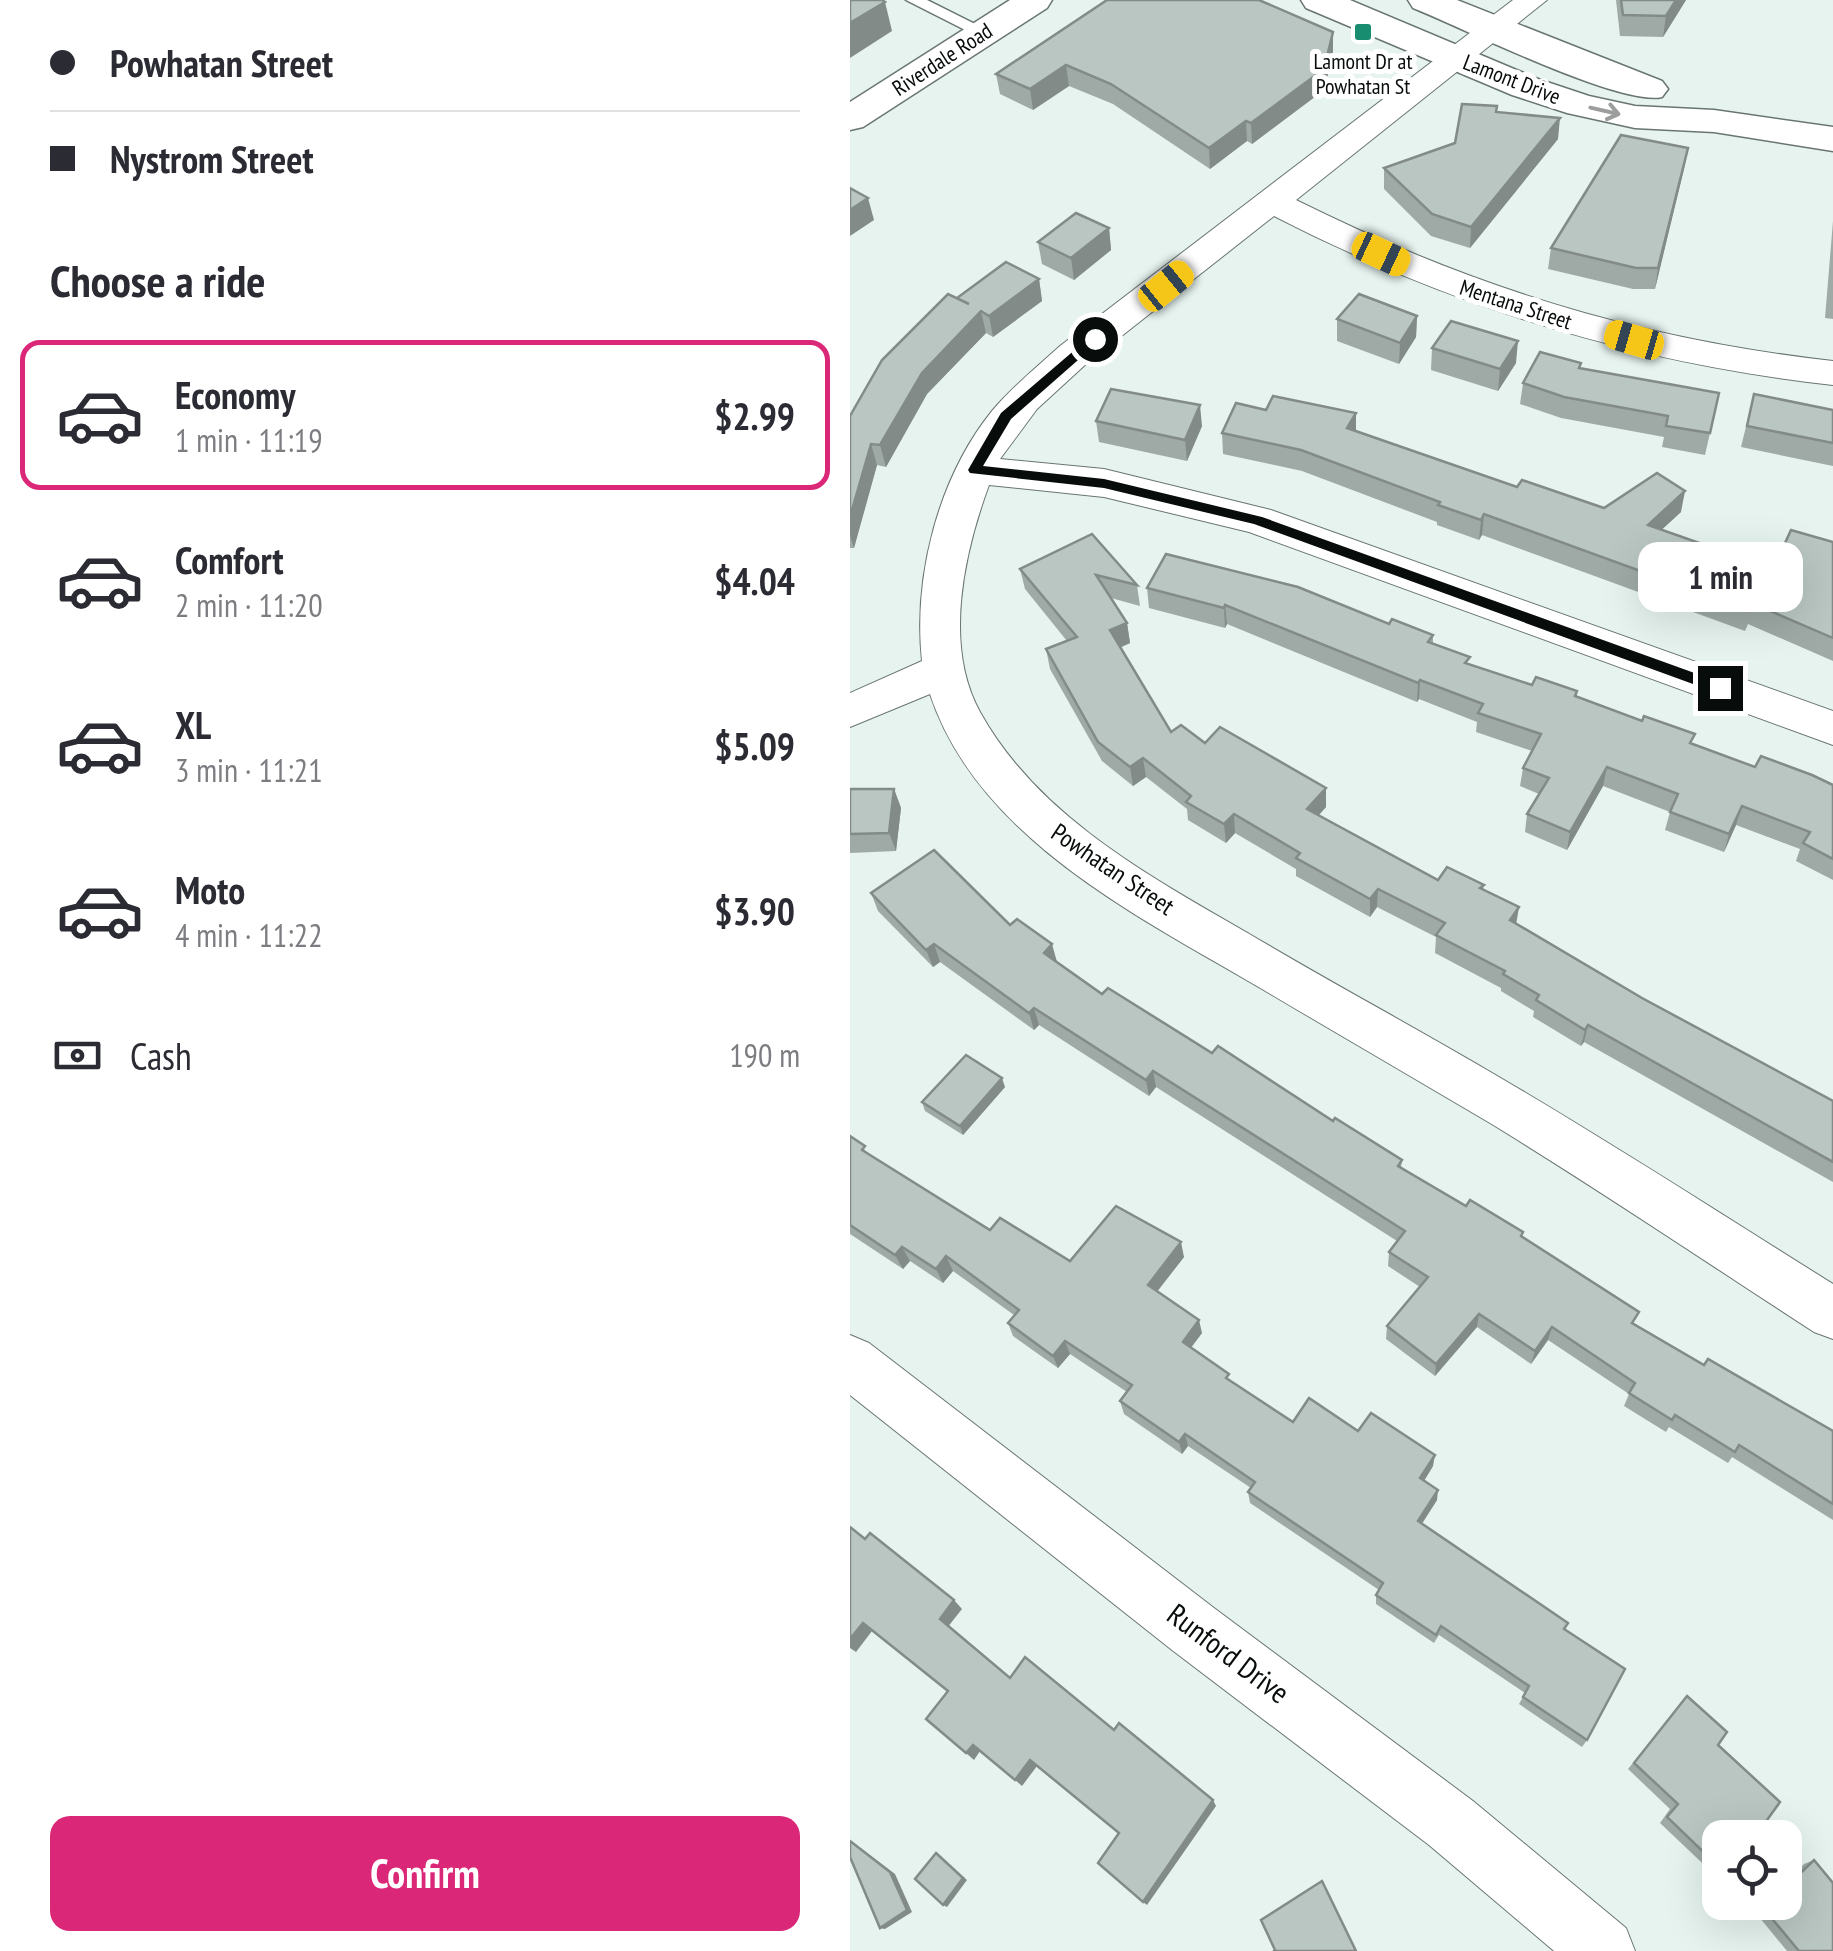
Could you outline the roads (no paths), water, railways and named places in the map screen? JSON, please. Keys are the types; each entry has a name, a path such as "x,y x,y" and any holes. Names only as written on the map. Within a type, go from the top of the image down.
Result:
{"street":[{"name":"Riverdale Road","path":"850,119 1034,0"},
{"name":"Lamont Drive","path":"1319,0 1580,105 1664,121 1714,121 1833,138"},
{"name":"Lamont Drive","path":"1426,0 1596,71 1654,90 1714,121"},
{"name":"Powhatan Street","path":"1532,0 1271,201 1020,402 993,433 962,501 942,590 943,670 963,722 982,750 1020,800 1060,837 1208,933 1493,1099 1833,1314"},
{"name":"Mentana Street","path":"1271,201 1407,267 1561,319 1712,356 1833,373"},
{"path":"974,470 1104,483 1257,520 1833,728"},
{"path":"850,711 943,670"},
{"name":"Runford Drive","path":"850,1361 1193,1630 1451,1823 1604,1951"}],"lane":[{"path":"914,0 984,32"}],"place":[{"name":"Lamont Dr at Powhatan St","path":"1363,32"}]}
